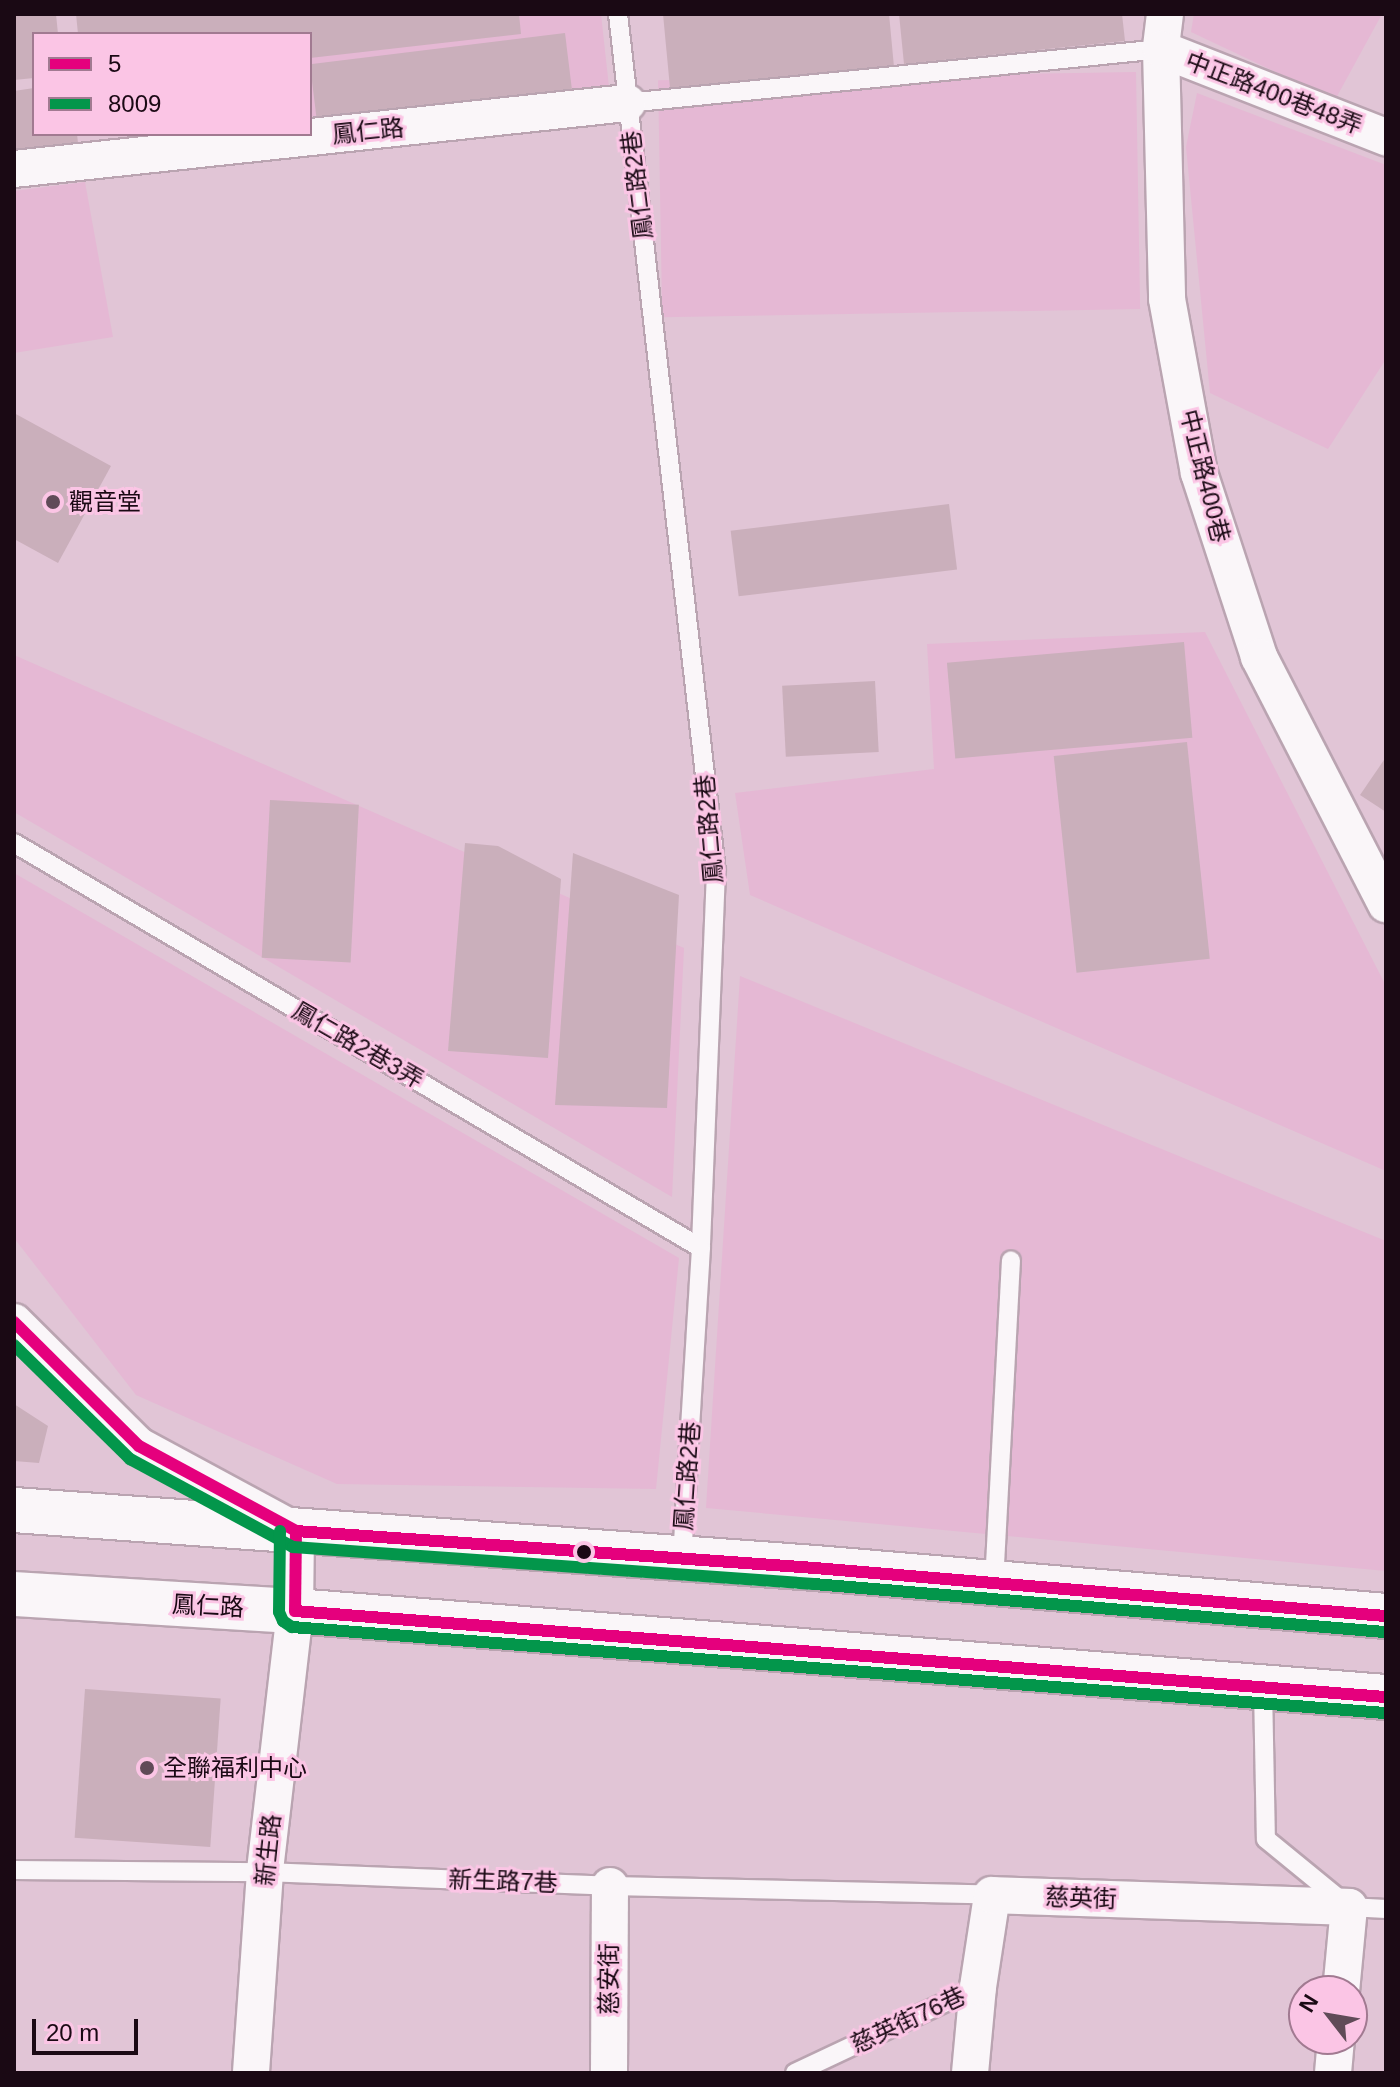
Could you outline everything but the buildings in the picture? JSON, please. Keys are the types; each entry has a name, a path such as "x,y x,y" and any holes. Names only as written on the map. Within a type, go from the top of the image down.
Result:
{"main road":[{"path":"14,1510 682,1559 1386,1616"},
{"name":"鳳仁路","path":"14,1594 295,1611 1386,1697"}],"street":[{"name":"中正路400巷","path":"1165,14 1161,49 1167,299 1199,473 1259,657 1386,904"},
{"name":"中正路400巷48弄","path":"1161,49 1386,137"},
{"name":"鳳仁路","path":"14,169 627,103"},
{"path":"14,1322 139,1446 296,1531"},
{"name":"新生路","path":"251,2073 265,1872 295,1611 296,1531"},
{"name":"慈安街","path":"609,2073 610,1886"},
{"path":"970,2073 978,1987 992,1895"},
{"name":"慈英街","path":"992,1895 1349,1907"},
{"path":"1343,1975 1349,1907"}],"lane":[{"name":"鳳仁路2巷","path":"618,14 716,871 701,1248 682,1559"},
{"name":"鳳仁路2巷","path":"627,103 1161,49"},
{"name":"鳳仁路2巷3弄","path":"14,843 701,1248"},
{"path":"994,1584 1011,1260"},
{"path":"1263,1688 1266,1839 1349,1907 1386,1909"},
{"name":"新生路7巷","path":"14,1870 265,1872 610,1886 992,1895"},
{"name":"慈英街76巷","path":"795,2073 978,1987"}],"shaded area":[{"path":"84,14 601,14 609,87 312,119 312,32"},
{"path":"1194,14 1382,14 1335,100 1191,32"},
{"path":"1136,72 1140,309 662,317 658,80"},
{"path":"1197,93 1386,165 1386,359 1328,449 1210,393 1186,147"},
{"path":"85,182 113,337 14,353 14,191"},
{"path":"1205,632 1386,986 1386,1171 750,895 735,793 934,769 927,644"},
{"path":"14,655 684,948 672,1197 14,812"},
{"path":"14,873 679,1258 656,1489 337,1484 136,1395 14,1238"},
{"path":"740,976 1386,1241 1386,1571 706,1508"}],"transit line":[{"name":"5","path":"14,1322 139,1446 296,1531 815,1568 1386,1616"},
{"name":"8009","path":"14,1345 130,1459 293,1547 814,1584 1385,1632"},
{"name":"8009","path":"280,1531 279,1612 283,1621 292,1627 1385,1713"},
{"name":"5","path":"296,1531 295,1611 1386,1697"}],"place":[{"name":"觀音堂","path":"53,502"},
{"name":"全聯福利中心","path":"147,1768"}]}
